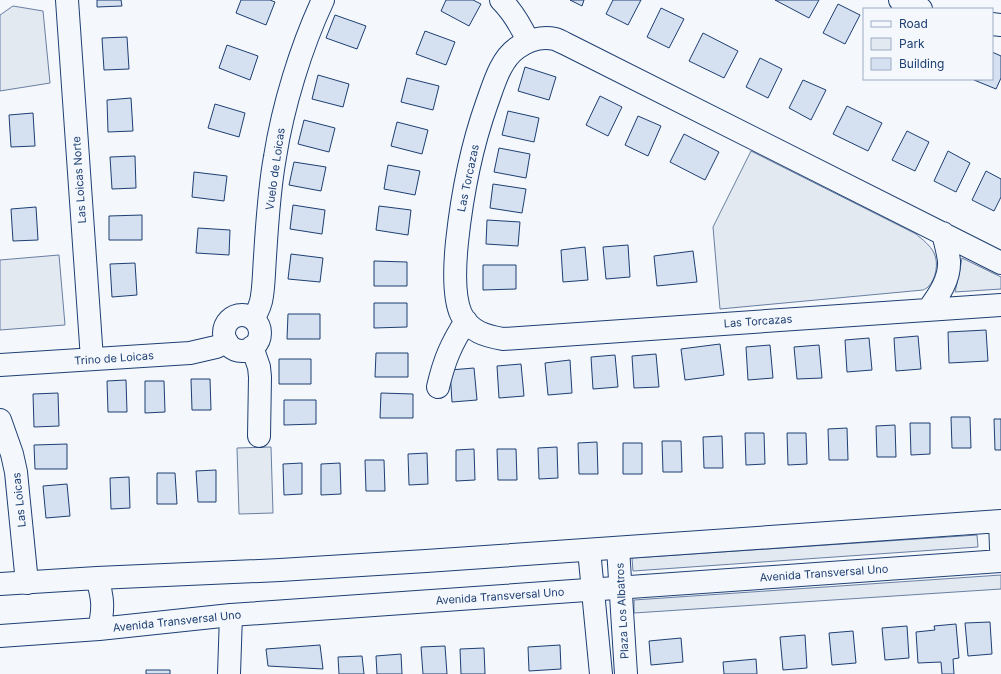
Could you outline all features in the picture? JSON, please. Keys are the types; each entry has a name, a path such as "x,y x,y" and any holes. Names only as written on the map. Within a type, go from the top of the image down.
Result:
{"street":[{"name":"Las Loicas Norte","path":"67,0 92,360"},
{"name":"Vuelo de Loicas","path":"253,319 261,304 275,156 284,114 304,46 322,0"},
{"path":"501,0 514,15 528,41 541,38 554,39 566,44 1001,263"},
{"path":"900,0 919,8"},
{"name":"Las Torcazas","path":"528,41 517,48 509,56 498,75 483,116 467,174 460,218 455,267 456,284 458,305 461,314 472,328 481,334 504,339 1001,305"},
{"path":"928,310 939,295 948,274 949,263 943,233"},
{"path":"237,315 248,316 253,319 257,323 260,334 256,344 246,350 230,347 224,337 225,326 228,321 237,315"},
{"path":"438,387 446,358 458,333 466,321"},
{"name":"Trino de Loicas","path":"0,365 190,353 216,347 227,342"},
{"path":"252,347 259,367 260,378 259,436"},
{"name":"Las Loicas","path":"0,420 12,454 16,472 27,583"},
{"path":"0,584 280,570 1000,521 1001,548"},
{"name":"Plaza Los Albatros","path":"618,548 626,674"},
{"path":"588,550 601,674"},
{"name":"Avenida Transversal Uno","path":"0,636 98,629 231,615 1001,561"},
{"path":"97,578 103,606 102,618 98,629"},
{"path":"229,674 231,615"}],"green space":[{"path":"13,6 43,11 50,83 0,91 0,15"},
{"path":"751,151 916,234 926,243 936,257 936,271 931,284 923,290 720,309 713,227"},
{"path":"59,255 65,325 0,330 0,260"},
{"path":"962,258 1001,277 1001,289 955,292"},
{"path":"271,447 273,513 239,514 237,448"},
{"path":"977,535 978,547 633,571 632,558"},
{"path":"1001,575 1001,589 634,613 634,600"}],"building":[{"path":"97,0 121,0 122,6 97,7"},
{"path":"241,0 270,0 275,2 266,25 236,13"},
{"path":"446,0 473,0 481,4 469,26 441,11"},
{"path":"570,0 584,0 582,6"},
{"path":"613,0 641,0 628,25 606,14"},
{"path":"775,0 819,0 809,18"},
{"path":"838,4 860,15 845,44 823,33"},
{"path":"661,8 684,19 669,48 647,37"},
{"path":"335,15 366,26 357,49 326,38"},
{"path":"425,31 455,42 446,65 416,54"},
{"path":"703,33 738,51 724,78 689,61"},
{"path":"127,37 129,69 104,70 102,38"},
{"path":"227,45 258,56 250,80 219,68"},
{"path":"993,52 1001,56 1001,78 996,89 974,80 993,80"},
{"path":"760,58 782,69 768,98 746,87"},
{"path":"525,67 556,77 549,100 518,91"},
{"path":"318,75 349,84 343,107 312,99"},
{"path":"407,78 439,86 433,110 401,102"},
{"path":"803,80 826,90 811,120 789,108"},
{"path":"600,96 622,107 608,136 586,125"},
{"path":"131,98 133,131 108,132 107,100"},
{"path":"215,104 245,113 239,137 208,128"},
{"path":"847,106 882,123 868,151 833,134"},
{"path":"508,111 539,118 534,142 502,135"},
{"path":"33,113 35,146 11,147 9,115"},
{"path":"638,116 661,126 648,156 625,145"},
{"path":"304,120 335,128 329,152 298,144"},
{"path":"397,122 428,130 422,154 391,146"},
{"path":"907,131 929,142 915,171 892,160"},
{"path":"684,134 719,152 705,180 670,162"},
{"path":"499,148 530,154 526,178 494,172"},
{"path":"948,151 970,163 956,192 934,181"},
{"path":"135,156 136,188 112,189 110,157"},
{"path":"294,162 326,167 321,191 289,185"},
{"path":"388,165 420,171 415,195 384,189"},
{"path":"986,171 1001,179 1001,197 994,211 972,200"},
{"path":"194,172 227,176 224,201 192,197"},
{"path":"493,184 526,189 522,213 490,208"},
{"path":"293,205 325,210 322,234 290,229"},
{"path":"379,206 411,210 408,235 376,230"},
{"path":"36,207 38,240 13,241 11,209"},
{"path":"142,215 142,240 109,240 109,216"},
{"path":"487,220 520,222 518,246 486,244"},
{"path":"198,228 230,230 229,255 196,253"},
{"path":"628,245 630,277 606,279 603,247"},
{"path":"585,247 588,280 563,282 561,250"},
{"path":"693,251 697,282 657,286 654,256"},
{"path":"291,254 323,258 320,282 288,279"},
{"path":"374,261 407,262 407,286 374,286"},
{"path":"135,263 137,295 112,297 110,264"},
{"path":"483,265 516,265 516,289 483,290"},
{"path":"374,303 407,303 407,327 374,328"},
{"path":"288,314 320,314 320,339 287,339"},
{"path":"986,330 988,361 949,363 948,332"},
{"path":"918,336 921,369 896,371 894,338"},
{"path":"869,338 872,370 847,372 845,340"},
{"path":"720,344 724,375 685,380 681,349"},
{"path":"770,345 773,378 748,380 746,347"},
{"path":"819,345 822,378 797,379 794,347"},
{"path":"376,353 408,353 408,377 375,377"},
{"path":"656,354 659,387 634,388 632,356"},
{"path":"615,355 618,387 593,389 591,357"},
{"path":"279,359 311,359 311,384 279,384"},
{"path":"570,360 572,393 548,395 545,363"},
{"path":"521,364 524,396 499,398 497,366"},
{"path":"474,368 477,400 452,402 450,370"},
{"path":"191,379 210,379 211,410 192,410"},
{"path":"126,380 127,412 108,412 107,381"},
{"path":"145,381 164,381 165,412 145,413"},
{"path":"58,393 59,426 34,427 33,394"},
{"path":"381,393 413,394 413,418 380,418"},
{"path":"284,400 316,400 316,424 284,425"},
{"path":"951,417 970,417 971,448 952,448"},
{"path":"994,419 1001,419 1001,450 995,450"},
{"path":"910,423 930,423 930,454 911,455"},
{"path":"895,425 896,457 877,457 876,426"},
{"path":"847,428 848,460 829,460 828,429"},
{"path":"745,433 764,433 765,464 746,465"},
{"path":"787,433 806,433 807,464 788,465"},
{"path":"722,436 723,468 704,468 703,437"},
{"path":"662,441 681,441 682,472 663,472"},
{"path":"597,442 598,474 579,474 578,443"},
{"path":"623,443 642,443 642,474 623,474"},
{"path":"67,444 67,469 35,469 34,445"},
{"path":"557,447 558,478 539,479 538,448"},
{"path":"474,449 475,480 456,481 456,450"},
{"path":"497,449 516,449 517,480 498,480"},
{"path":"427,453 428,484 409,485 408,454"},
{"path":"365,460 384,460 385,491 366,491"},
{"path":"302,463 302,494 284,495 283,464"},
{"path":"340,463 341,494 321,495 321,464"},
{"path":"216,470 216,502 198,502 196,471"},
{"path":"157,473 175,473 177,504 157,504"},
{"path":"129,477 130,508 111,509 110,478"},
{"path":"67,484 70,516 46,518 43,486"},
{"path":"990,622 992,654 968,656 965,623"},
{"path":"956,624 959,658 953,659 954,674 942,674 941,662 918,663 916,632 935,630 934,626"},
{"path":"907,626 909,658 885,660 882,628"},
{"path":"853,631 856,663 832,665 829,633"},
{"path":"805,635 807,668 783,670 780,637"},
{"path":"681,638 683,662 651,665 649,641"},
{"path":"320,645 323,669 268,666 266,649"},
{"path":"560,645 561,669 529,671 528,647"},
{"path":"445,646 447,674 423,674 421,647"},
{"path":"484,648 485,674 461,674 460,649"},
{"path":"401,654 402,674 377,674 376,656"},
{"path":"362,656 364,674 339,674 338,657"},
{"path":"756,659 757,674 724,674 723,662"},
{"path":"146,670 170,670 170,674 146,674"}]}
